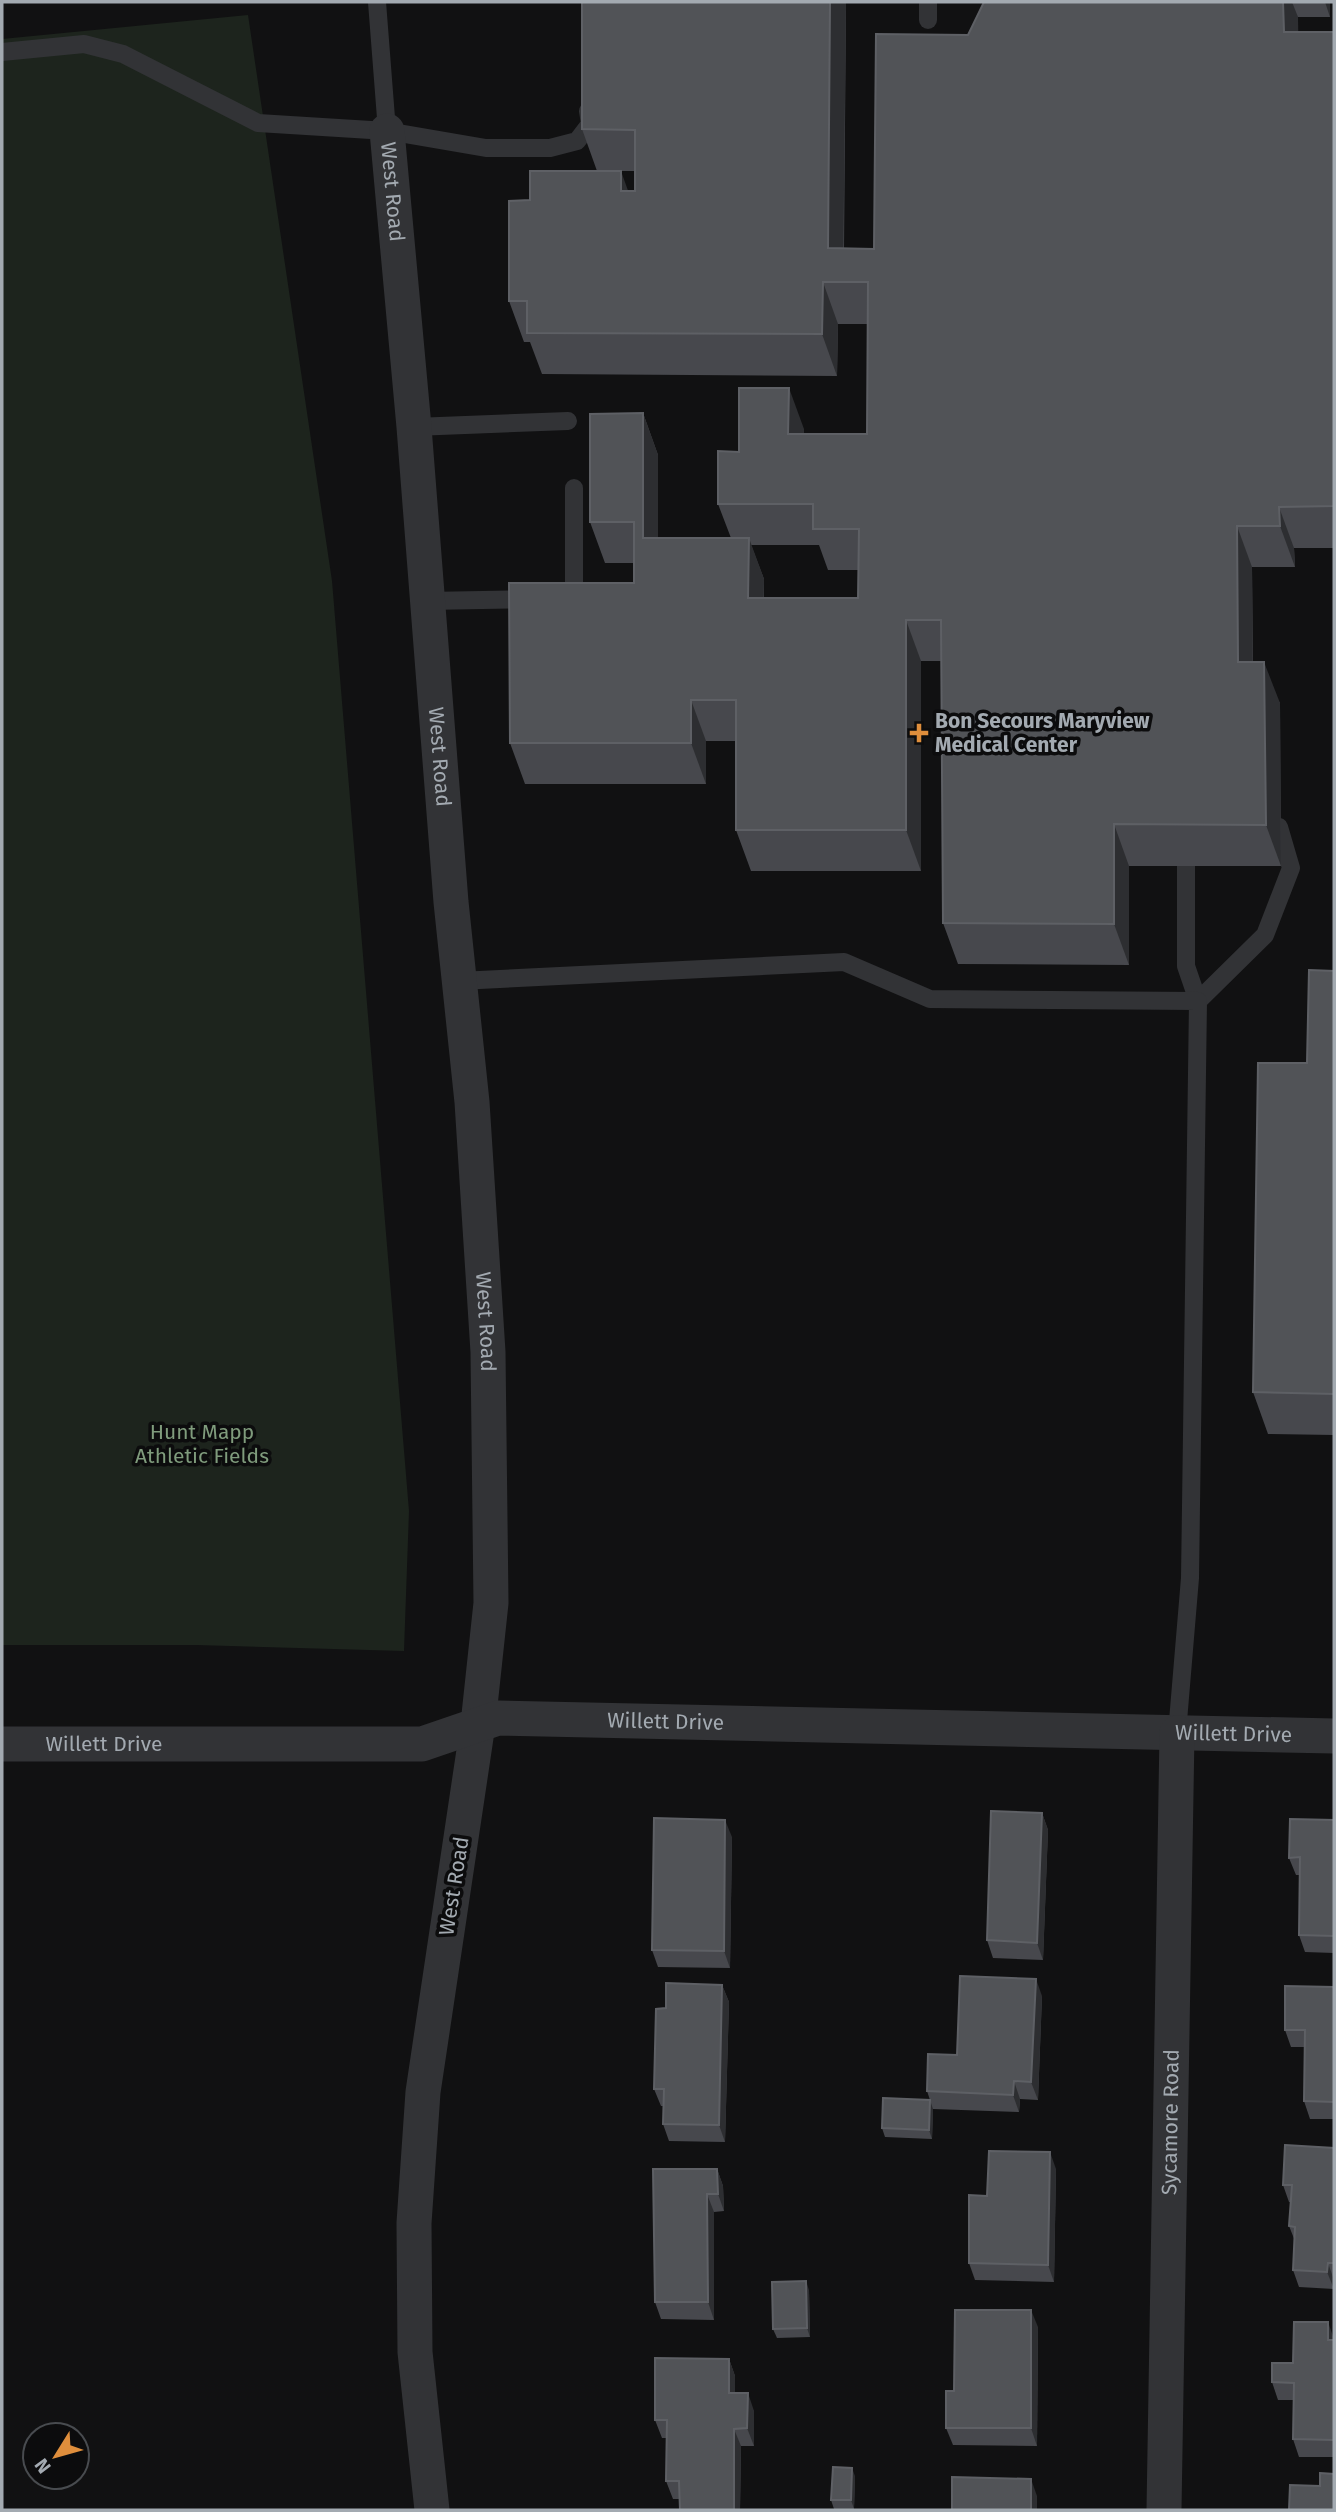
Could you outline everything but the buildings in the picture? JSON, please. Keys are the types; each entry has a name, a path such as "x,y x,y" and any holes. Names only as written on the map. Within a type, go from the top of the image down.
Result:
{"street":[{"name":"West Road","path":"387,131 459,981 472,1102 488,1352 491,1602 478,1724 423,2092 414,2222 415,2352 432,2510"},
{"name":"Willett Drive","path":"2,1744 422,1744 498,1718 1334,1736"},
{"name":"Sycamore Road","path":"1164,2510 1177,1733"}],"lane":[{"path":"377,2 387,131"},
{"path":"2,51 84,44 123,54 258,123 387,131 486,148 550,148 577,141 590,124 586,97"},
{"path":"414,427 568,421"},
{"path":"426,601 574,599 574,488"},
{"path":"459,981 844,962 930,999 1198,1001 1265,935 1291,868 1279,827"},
{"path":"1177,1733 1190,1567 1198,1001 1186,966 1186,866"}],"green space":[{"name":"Hunt Mapp Athletic Fields","path":"248,15 332,581 409,1511 404,1651 196,1645 2,1645 2,39"}],"place":[{"name":"Bon Secours Maryview Medical Center","path":"919,733"}]}
